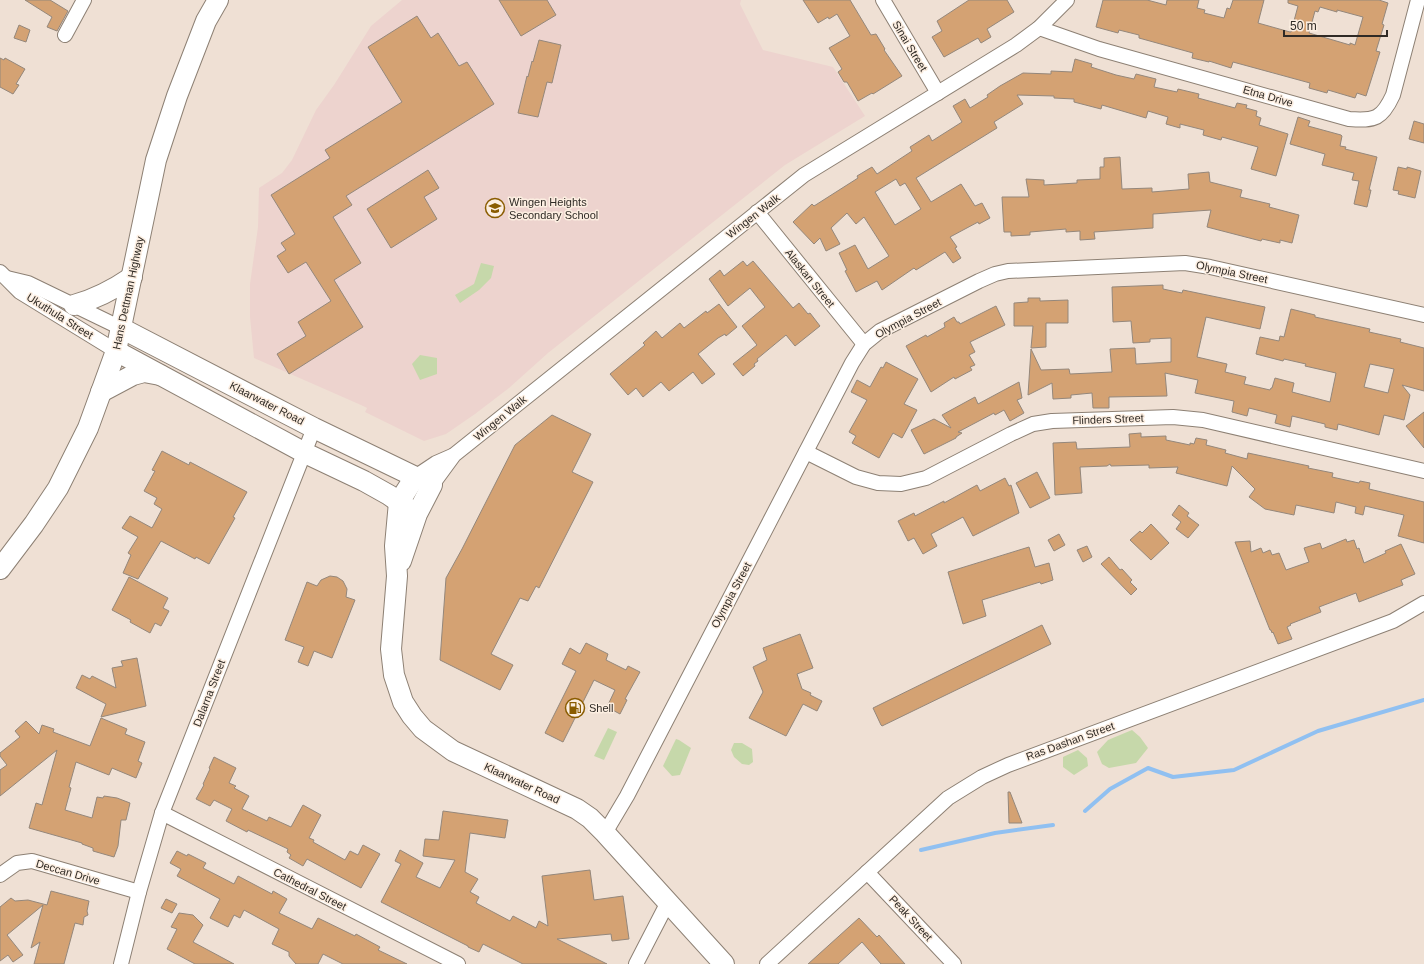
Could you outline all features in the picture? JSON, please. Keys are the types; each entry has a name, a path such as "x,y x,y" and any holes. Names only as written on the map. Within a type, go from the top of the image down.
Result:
{"street":[{"path":"65,35 84,0"},
{"name":"Hans Dettman Highway","path":"0,569 34,524 58,488 88,428 116,351 156,160 177,96 206,21 218,0"},
{"name":"Sinai Street","path":"883,0 938,93"},
{"name":"Wingen Walk","path":"423,481 454,454 804,175 1016,45 1039,28 1067,0"},
{"name":"Etna Drive","path":"1039,28 1100,49 1350,119 1368,120 1380,115 1388,105 1393,94 1418,0"},
{"name":"Alaskan Street","path":"757,212 864,344"},
{"name":"Olympia Street","path":"605,833 627,796 806,452 864,344 880,331 979,281 995,274 1008,271 1185,263 1210,267 1424,315"},
{"name":"Ukuthula Street","path":"3,275 28,283 121,328"},
{"name":"Ukuthula Street","path":"3,275 20,292 116,351"},
{"path":"74,305 87,302 109,292 132,277"},
{"name":"Klaarwater Road","path":"121,328 314,428 423,481"},
{"path":"116,351 305,453 364,481 417,514"},
{"path":"101,392 126,378 139,373 144,372 164,376"},
{"name":"Flinders Street","path":"806,452 856,477 878,483 901,484 926,478 1011,434 1034,424 1173,416 1203,420 1424,471"},
{"name":"Dalarna Street","path":"123,963 139,892 162,813 314,428"},
{"name":"Wingen Walk","path":"423,481 436,463 454,454"},
{"name":"Klaarwater Road","path":"423,481 399,502 396,546 397,576 391,649 394,675 403,702 423,729 453,751 577,809 590,818 724,964"},
{"name":"Klaarwater Road","path":"397,576 417,514 423,481"},
{"name":"Ras Dashan Street","path":"766,964 948,798 982,776 1393,621 1424,603"},
{"name":"Cathedral Street","path":"162,813 458,964"},
{"name":"Deccan Drive","path":"0,875 17,863 32,861 139,892"},
{"name":"Peak Street","path":"867,872 954,964"},
{"path":"636,964 668,902"}],"shaded area":[{"name":"Wingen Heights Secondary School","path":"402,0 741,0 740,4 763,50 833,67 865,116 785,165 548,353 509,388 475,414 446,434 424,441 365,412 367,408 361,405 254,358 250,317 250,284 258,227 259,188 282,173 292,160 316,110 334,85 371,26"}],"green space":[{"path":"481,263 494,266 491,278 479,290 460,303 455,295 474,284"},
{"path":"420,355 437,358 437,374 420,380 412,364"},
{"path":"608,728 617,732 604,760 594,756"},
{"path":"1132,730 1140,737 1148,748 1136,763 1109,768 1102,764 1097,752 1108,740"},
{"path":"676,739 691,748 680,775 672,776 663,766"},
{"path":"734,743 742,743 752,749 753,762 749,765 742,764 734,757 731,750"},
{"path":"1078,750 1087,758 1088,766 1074,775 1063,767 1063,757"}],"building":[{"path":"25,0 50,0 68,11 57,31 47,27 52,17"},
{"path":"499,0 547,0 556,15 521,36"},
{"path":"803,0 850,0 871,35 876,34 885,49 884,50 902,76 873,94 872,93 858,101 847,82 844,82 838,72 842,69 829,48 850,36 837,14 818,23"},
{"path":"969,0 1007,0 1014,12 987,29 991,37 981,43 978,38 944,57 932,37 942,31 937,21"},
{"path":"1103,0 1147,0 1166,5 1167,0 1199,0 1197,8 1205,10 1204,13 1224,18 1227,8 1230,9 1233,0 1264,0 1258,23 1290,32 1298,6 1288,3 1288,0 1379,0 1388,3 1382,24 1384,25 1376,51 1380,52 1366,96 1357,93 1355,98 1328,90 1327,93 1309,88 1310,83 1233,62 1231,68 1209,61 1192,58 1193,53 1139,38 1139,35 1119,30 1118,33 1096,27","holes":["1320,7 1337,12 1337,10 1363,17 1355,45 1350,43 1350,45 1309,33 1315,11 1318,12"]},
{"path":"417,16 431,38 438,33 459,66 467,62 494,104 346,196 352,205 333,217 361,263 334,280 363,327 289,374 277,354 306,336 298,322 331,301 306,262 288,273 277,256 286,250 281,243 295,234 271,195 330,158 325,150 402,102 368,47"},
{"path":"19,25 30,30 26,42 14,38"},
{"path":"539,40 561,45 552,83 547,82 538,117 518,113 527,76 528,77"},
{"path":"0,58 4,60 5,58 25,69 16,84 19,85 13,94 0,87"},
{"path":"1075,59 1092,64 1091,67 1116,75 1134,79 1136,74 1156,79 1154,87 1177,92 1178,89 1199,94 1198,98 1235,108 1237,103 1247,105 1246,108 1257,111 1256,116 1261,118 1259,125 1288,134 1276,176 1251,169 1258,147 1222,137 1221,140 1203,135 1204,130 1180,124 1180,128 1166,124 1168,117 1148,111 1146,118 1102,105 1101,109 1074,102 1074,99 1054,98 1054,96 1017,95 1023,104 994,122 997,128 916,178 931,202 961,184 975,206 982,203 990,218 979,224 978,222 950,237 957,247 955,248 961,258 953,263 945,252 916,270 914,268 882,290 877,281 856,292 845,271 847,270 839,253 855,245 868,269 889,256 864,217 856,224 847,213 831,228 840,244 826,251 820,238 814,244 793,222 812,204 814,206 858,178 857,176 872,167 877,174 912,151 910,147 929,135 932,141 962,122 953,106 965,99 970,108 988,97 987,95 1000,86 1023,73 1051,74 1051,71 1072,72","holes":["896,179 900,186 905,183 921,209 895,225 875,192"]},
{"path":"1298,117 1310,121 1308,126 1341,135 1340,146 1346,147 1345,149 1377,157 1369,190 1371,190 1367,207 1354,204 1359,181 1352,180 1354,173 1322,165 1325,154 1290,144"},
{"path":"1414,121 1424,124 1424,143 1409,139"},
{"path":"1120,157 1122,189 1152,188 1152,192 1189,189 1188,174 1209,172 1210,182 1242,190 1240,197 1270,204 1269,207 1299,215 1292,243 1280,240 1280,243 1262,239 1261,241 1207,227 1211,210 1153,214 1153,228 1094,232 1095,239 1080,240 1080,231 1066,232 1066,229 1030,232 1030,235 1011,236 1011,232 1004,232 1002,197 1029,197 1026,179 1044,180 1044,185 1077,183 1077,180 1100,179 1100,167 1104,167 1104,158"},
{"path":"1398,167 1407,169 1407,167 1421,171 1415,198 1398,194 1399,191 1393,190"},
{"path":"428,170 439,188 424,197 437,219 391,248 367,209"},
{"path":"743,261 747,266 753,261 793,308 799,303 808,314 810,313 820,326 795,346 786,335 757,359 758,361 754,364 755,366 743,376 733,364 757,345 742,326 765,307 750,288 728,306 709,279 720,270 724,276"},
{"path":"1163,285 1163,289 1182,293 1183,290 1265,307 1260,329 1206,317 1197,357 1227,364 1225,372 1246,377 1244,384 1270,390 1275,378 1294,383 1292,392 1330,402 1336,373 1305,366 1306,364 1284,359 1283,361 1256,354 1260,337 1279,341 1280,336 1284,337 1291,309 1315,315 1315,317 1370,329 1369,332 1401,339 1400,342 1424,348 1424,391 1402,385 1410,395 1404,420 1384,415 1379,435 1338,424 1337,430 1325,427 1325,424 1292,416 1290,427 1275,423 1277,415 1249,408 1247,416 1232,412 1234,401 1195,393 1198,380 1165,373 1167,396 1109,397 1109,408 1093,408 1092,393 1071,395 1071,398 1053,399 1052,383 1028,395 1031,349 1041,370 1069,369 1070,374 1112,372 1110,349 1135,348 1136,364 1171,362 1171,338 1150,339 1150,342 1133,343 1131,321 1113,322 1112,287","holes":["1370,364 1394,369 1388,393 1364,387"]},
{"path":"1028,298 1040,298 1040,301 1068,300 1068,323 1046,323 1046,347 1031,348 1033,326 1014,326 1014,303 1028,302"},
{"path":"719,304 737,327 726,336 725,334 718,338 698,354 715,374 702,384 693,372 669,391 661,382 643,397 636,388 628,395 610,374 645,345 643,343 656,331 662,338 680,323 684,328 706,311 707,313"},
{"path":"996,306 1005,325 970,342 975,352 969,355 975,365 970,367 972,370 955,379 954,377 931,392 906,346 945,327 944,323 954,317 960,324"},
{"path":"886,362 918,379 904,404 917,410 902,438 893,433 879,458 852,443 856,436 849,432 867,400 851,392 857,380 870,387 881,367 883,368"},
{"path":"1019,382 1022,398 1017,400 1024,413 1010,421 1004,410 995,415 994,413 958,432 962,433 956,438 924,454 911,430 934,419 951,428 942,415 975,397 978,404"},
{"path":"1424,412 1424,448 1406,426"},
{"path":"552,415 591,434 572,472 593,482 539,588 536,586 528,601 520,598 491,654 513,665 500,690 440,660 446,578 515,445"},
{"path":"1141,433 1141,437 1166,436 1166,440 1190,445 1190,443 1194,444 1196,438 1207,440 1206,445 1226,450 1225,453 1247,459 1248,453 1309,466 1308,468 1333,473 1332,477 1359,483 1360,481 1370,483 1369,489 1424,502 1424,543 1398,536 1404,515 1365,506 1363,515 1355,513 1356,507 1336,502 1334,513 1296,505 1294,515 1265,509 1249,497 1255,489 1232,466 1227,486 1176,473 1178,467 1149,468 1149,465 1111,466 1110,464 1107,466 1080,467 1082,493 1055,495 1053,443 1076,442 1077,449 1130,447 1129,434"},
{"path":"162,451 189,465 190,462 247,492 233,517 235,518 209,564 196,557 195,559 161,541 138,579 123,573 131,555 128,553 138,537 122,528 130,516 152,528 162,509 154,504 157,498 144,491 155,471 152,470"},
{"path":"1037,472 1050,498 1030,508 1016,483"},
{"path":"1005,478 1009,486 1011,485 1019,513 973,536 963,517 931,534 937,546 923,554 914,538 908,541 898,521 914,513 915,516 944,501 944,503 977,485 980,491"},
{"path":"1179,505 1189,513 1187,516 1199,525 1188,538 1176,529 1181,522 1172,515"},
{"path":"1151,524 1169,543 1151,560 1130,540 1140,531 1142,533"},
{"path":"1059,534 1065,545 1054,551 1048,540"},
{"path":"1346,539 1347,542 1354,540 1357,549 1359,548 1364,563 1401,544 1415,574 1401,580 1403,585 1359,602 1356,593 1319,607 1321,612 1290,624 1291,625 1287,627 1292,639 1278,644 1273,632 1272,633 1270,630 1235,542 1250,541 1251,552 1261,548 1263,553 1270,550 1272,555 1279,553 1286,570 1309,562 1304,548 1320,543 1322,549"},
{"path":"1087,546 1092,557 1083,562 1077,550"},
{"path":"1029,547 1035,567 1049,563 1053,580 1041,584 1040,582 982,600 986,616 963,624 948,572"},
{"path":"1109,557 1120,570 1122,569 1132,580 1130,582 1137,589 1131,595 1101,564"},
{"path":"330,576 337,577 343,581 347,589 346,597 355,600 332,658 314,651 308,666 298,662 304,647 285,640 307,582 317,586 321,580"},
{"path":"129,577 168,598 163,608 169,611 161,626 155,623 150,633 130,622 131,620 112,610"},
{"path":"1042,625 1051,644 882,726 881,725 873,708"},
{"path":"800,634 813,668 797,674 802,689 811,693 810,695 822,701 817,711 803,704 786,736 749,718 763,692 753,667 767,660 763,648"},
{"path":"586,643 608,654 606,660 626,670 628,666 640,672 625,699 627,700 620,714 607,707 615,690 594,680 563,742 545,733 576,671 562,664 570,648 580,654"},
{"path":"137,658 146,706 101,717 106,704 76,688 82,675 90,679 92,676 116,688 112,668 123,666 121,661"},
{"path":"101,718 127,729 125,734 145,742 138,761 142,763 136,778 112,768 109,775 76,762 69,787 71,788 65,810 92,818 97,797 103,798 104,796 117,798 130,803 126,820 121,820 118,846 114,857 93,851 93,848 82,843 29,828 36,803 42,805 57,750 0,796 0,770 7,765 0,756 0,753 20,737 15,731 26,721 39,734 42,725 54,729 53,732 90,746"},
{"path":"214,757 236,768 229,783 236,786 234,788 249,796 242,809 267,821 269,817 291,827 303,805 321,815 309,838 314,840 313,842 345,860 350,851 358,855 363,845 380,854 361,888 307,859 303,866 289,858 291,855 287,852 288,849 248,830 247,832 226,821 232,809 214,800 210,806 196,799 204,785 203,784"},
{"path":"1008,792 1010,792 1022,823 1009,823"},
{"path":"443,811 508,820 505,838 470,833 465,872 478,879 470,892 479,897 476,903 510,921 513,916 536,928 539,921 548,926 542,876 590,870 594,900 623,896 629,939 612,941 611,934 557,939 607,964 523,964 483,944 479,952 381,902 401,864 395,861 400,850 423,863 416,877 440,888 455,860 423,856 425,839 439,840"},
{"path":"177,851 187,856 188,854 206,863 203,868 234,884 238,876 272,894 273,891 287,899 279,913 312,929 318,918 355,936 356,934 380,947 378,950 407,964 343,964 323,954 318,964 296,964 289,956 289,952 272,944 279,929 244,910 240,918 234,915 228,927 210,918 220,899 177,876 181,869 170,863"},
{"path":"51,891 89,901 87,911 88,915 84,917 83,925 75,923 64,964 34,964 40,942 31,948 43,905 7,935 23,955 13,962 8,955 0,961 0,907 11,898 15,901 28,900 47,905"},
{"path":"166,899 177,904 172,913 161,908"},
{"path":"179,913 193,915 203,925 193,942 234,964 195,964 167,949 177,929 171,927"},
{"path":"859,918 877,937 879,935 905,964 881,964 862,942 838,964 808,964"}],"waterway":[{"path":"1085,811 1110,789 1148,768 1173,777 1234,770 1318,731 1424,700"},
{"path":"921,850 995,833 1053,825"}],"place":[{"name":"Wingen Heights Secondary School","path":"495,208"},
{"name":"Shell","path":"575,708"}]}
